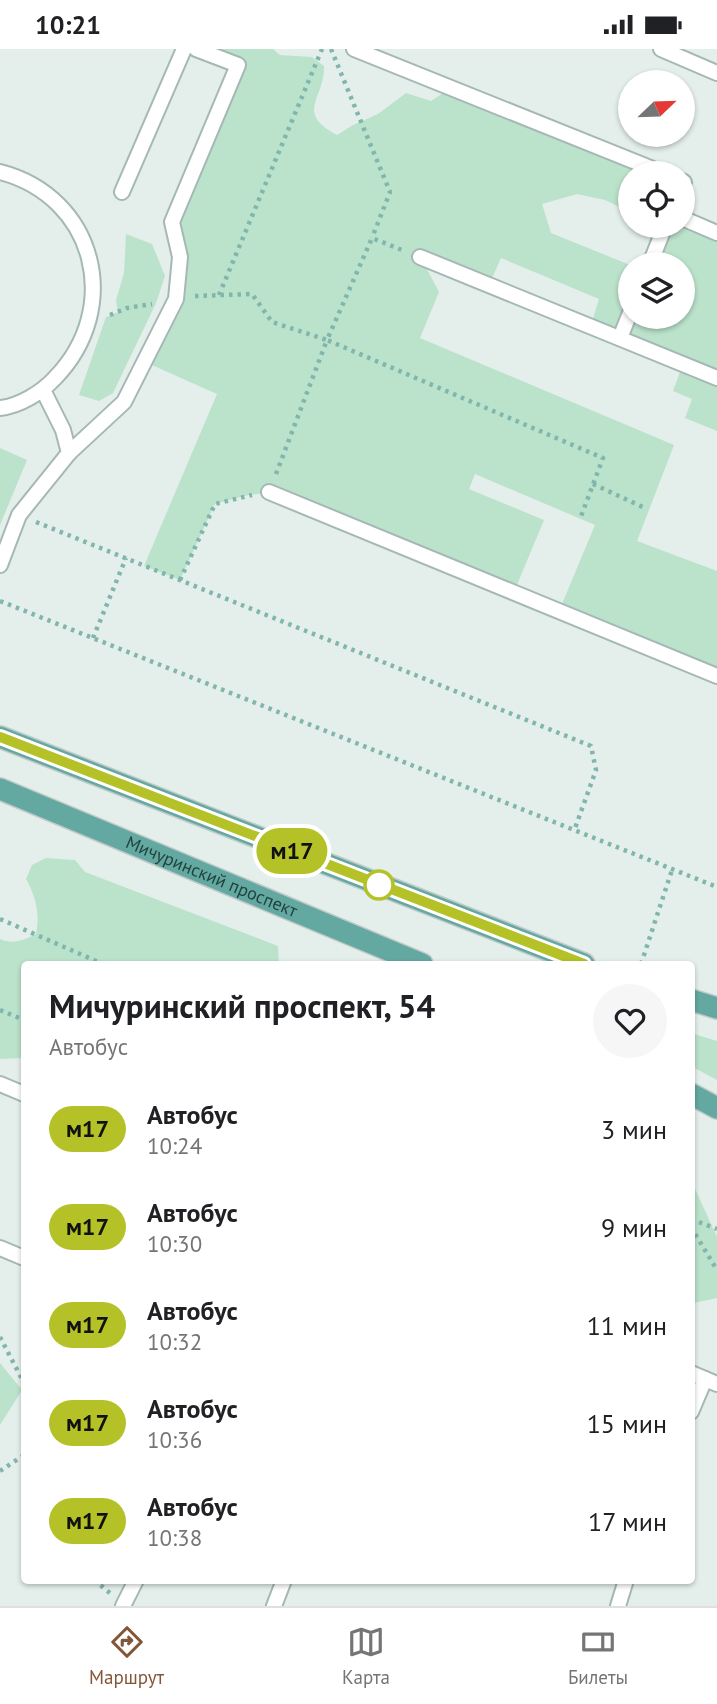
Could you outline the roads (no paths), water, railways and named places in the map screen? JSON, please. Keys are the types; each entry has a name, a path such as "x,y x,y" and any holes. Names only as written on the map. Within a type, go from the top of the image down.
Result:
{"main road":[{"path":"0,737 576,961"},
{"name":"Мичуринский проспект","path":"0,789 415,961"},
{"path":"695,1001 717,1008"},
{"path":"695,1096 717,1108"}],"lane":[{"path":"122,191 184,49"},
{"path":"0,565 19,515 69,453 124,402 176,299 180,257 172,222 238,65 196,49"},
{"path":"354,49 633,161"},
{"path":"661,49 717,73"},
{"path":"0,172 18,177 49,195 73,221 89,253 94,288 89,324 72,361 43,390 6,408 0,408"},
{"path":"695,224 717,233"},
{"path":"420,257 717,377"},
{"path":"620,338 624,329"},
{"path":"43,390 63,431 69,453"},
{"path":"269,492 717,676"},
{"path":"0,1084 21,1093"},
{"path":"0,1248 21,1257"},
{"path":"695,1402 704,1378"},
{"path":"124,1606 134,1584"},
{"path":"274,1606 282,1584"},
{"path":"618,1606 625,1584"}]}
